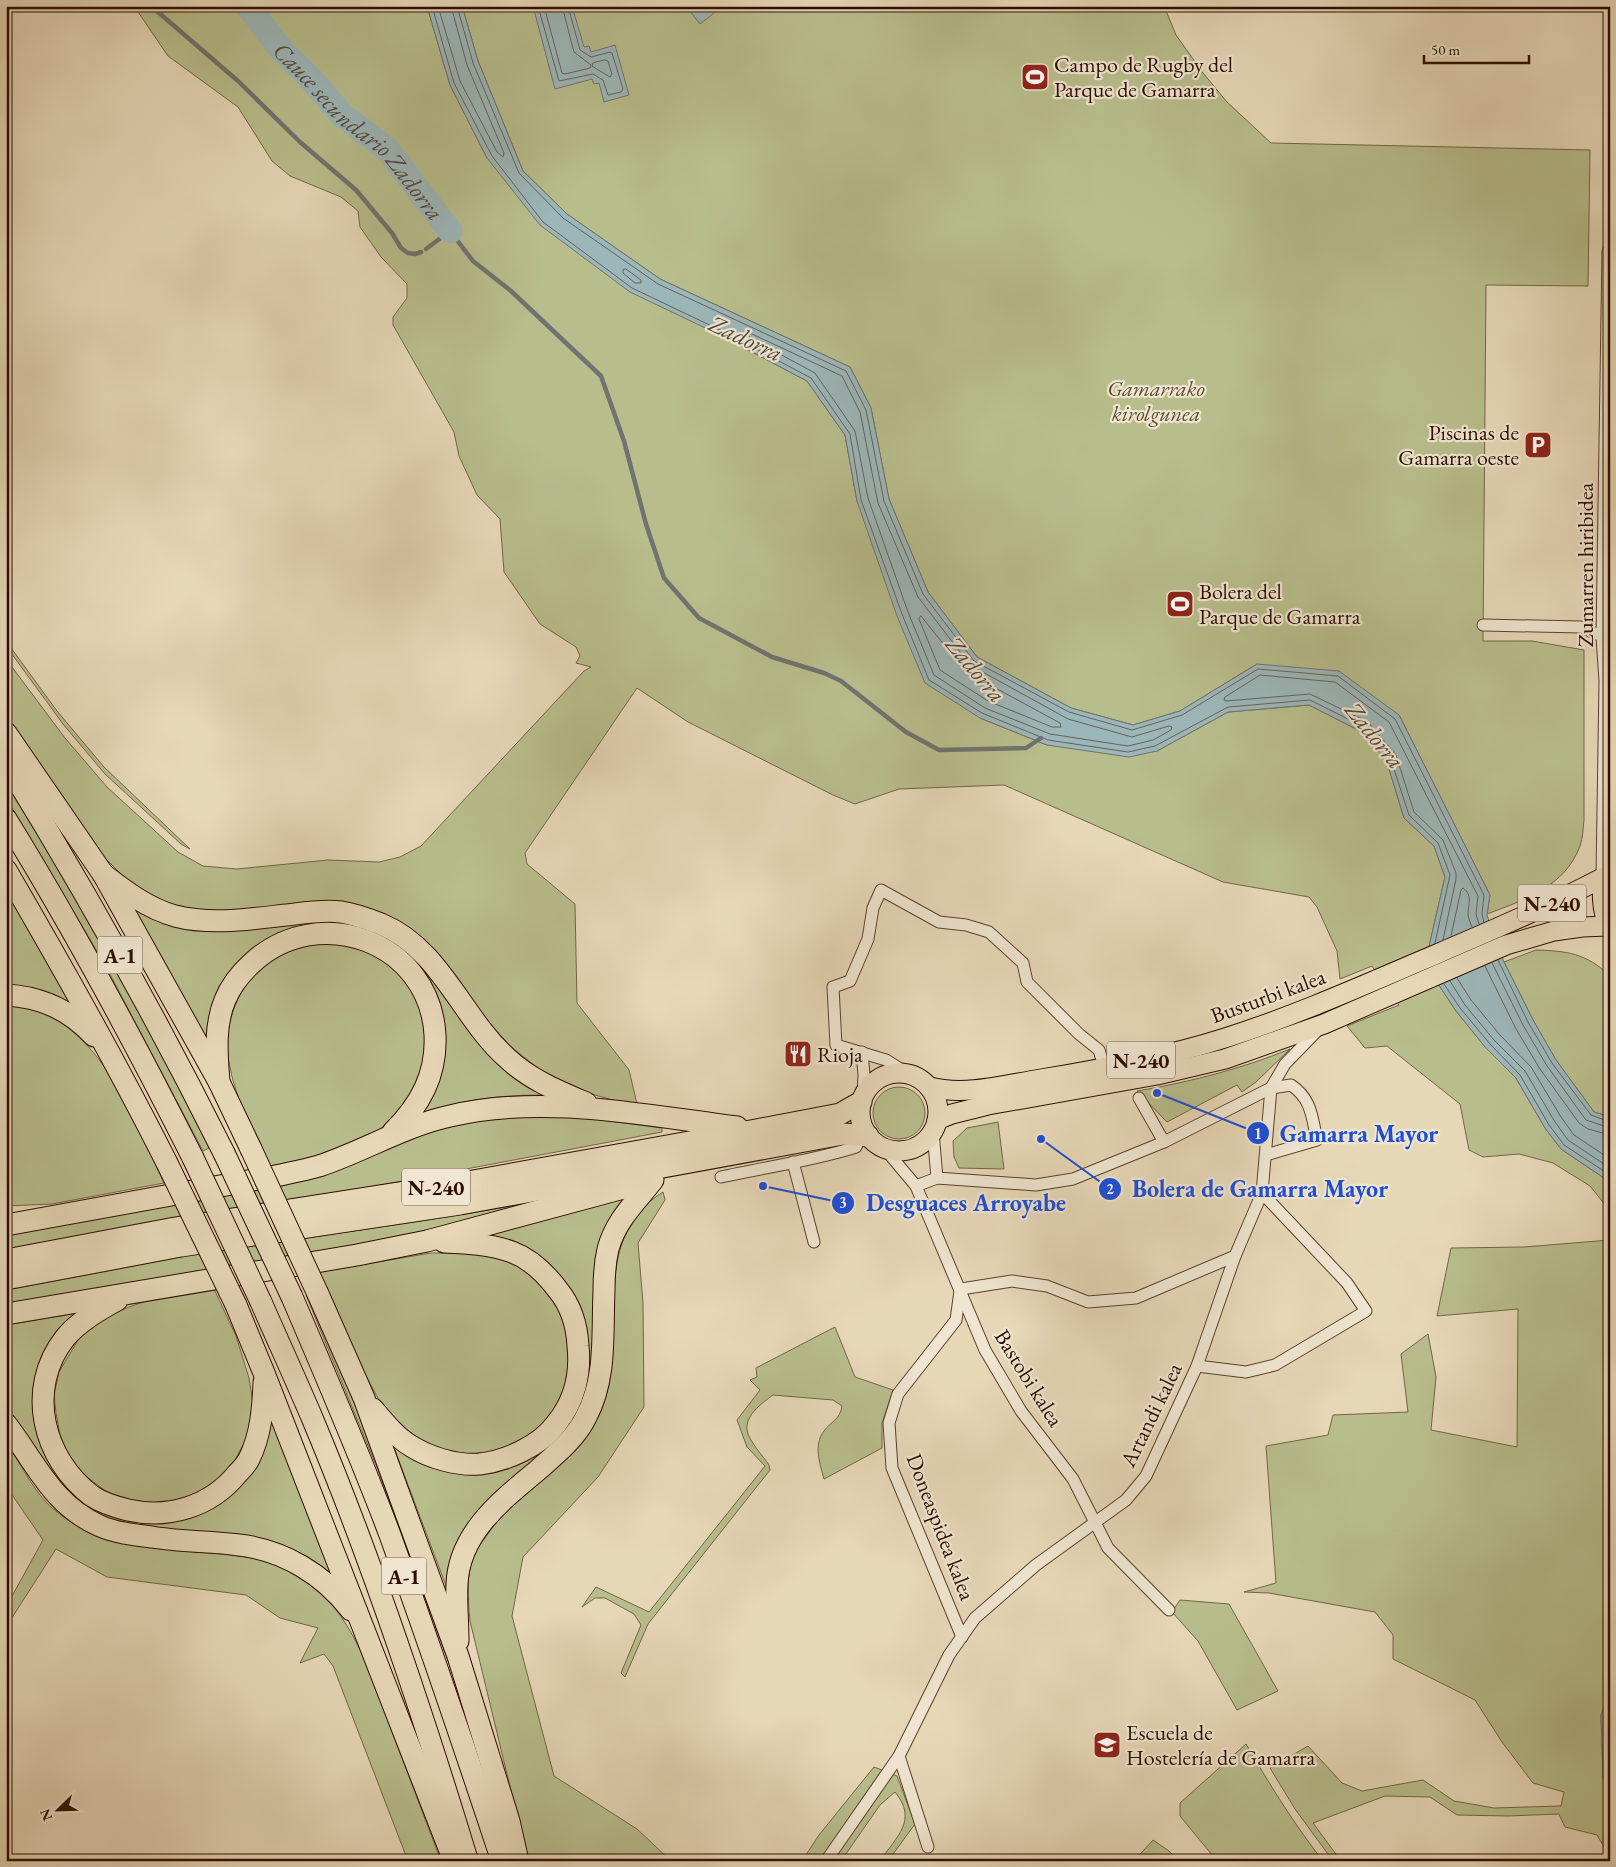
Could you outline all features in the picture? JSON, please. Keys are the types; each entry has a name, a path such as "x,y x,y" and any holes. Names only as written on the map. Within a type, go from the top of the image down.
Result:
{"highway":[{"path":"6,733 102,874 219,1082 318,1294 364,1398 458,1656 509,1821 518,1861"},
{"name":"A-1","path":"6,762 59,848 141,990 224,1153 292,1297 343,1417 389,1534 454,1715 502,1861"},
{"name":"A-1","path":"6,819 112,1000 193,1158 261,1302 313,1421 361,1546 428,1733 468,1861"},
{"path":"6,870 108,1051 167,1163 236,1306 264,1373 454,1861"},
{"path":"102,874 125,892 149,906 174,915 193,919 231,920 324,911 341,912 383,925 422,951 481,1030 507,1058 532,1078 600,1109"},
{"path":"219,1082 217,1056 220,1018 225,999 245,969 260,956 276,946 311,934 347,934 363,939 393,954 404,964 425,993 432,1011 435,1027 436,1044 433,1064 420,1100 408,1117 389,1136"},
{"path":"6,995 21,996 50,1003 80,1021 108,1051"},
{"name":"N-240","path":"6,1260 175,1228 462,1183 756,1130 840,1114 862,1100"},
{"path":"6,1225 275,1176 319,1166 389,1136 450,1116 498,1108 546,1106 600,1109 756,1130"},
{"name":"N-240","path":"6,1278 181,1246 460,1204 843,1134 865,1135"},
{"path":"6,1314 357,1255 427,1241 652,1180 698,1161"},
{"path":"458,1656 457,1583 468,1543 480,1524 498,1503 552,1458 570,1440 586,1418 596,1394 604,1350 604,1280 608,1251 615,1231 624,1214 652,1180"},
{"path":"6,1213 55,1215"},
{"path":"364,1398 387,1426 410,1446 435,1457 460,1463 480,1464 522,1450 539,1440 555,1426 568,1407 577,1382 578,1336 572,1314 564,1297 549,1277 532,1263 514,1253 494,1246 427,1241"},
{"path":"126,1294 80,1324 66,1338 52,1358 43,1398 44,1420 50,1444 67,1470 93,1496 114,1506 139,1512 160,1514 200,1503 217,1494 248,1461 258,1437 263,1410 264,1373"},
{"path":"6,1424 49,1486 66,1504 100,1526 126,1534 239,1545 278,1554 305,1568 325,1583 342,1599 362,1624"}],"main road":[{"path":"1607,875 1601,893 1602,908 1609,926"},
{"name":"Busturbi kalea","path":"935,1126 952,1114 1157,1075 1225,1059 1324,1024 1356,1010 1502,936 1560,900 1607,875"},
{"name":"Busturbi kalea","path":"929,1087 942,1090 970,1091 1225,1038 1502,936 1582,926 1609,926"},
{"name":"N-240","path":"862,1100 870,1086 881,1078 894,1073 908,1074 923,1081 929,1087"},
{"path":"929,1087 935,1097 938,1108 935,1126"},
{"path":"862,1100 860,1120 865,1135 884,1149"},
{"name":"N-240","path":"884,1149 898,1152 912,1149 924,1143 935,1126"}],"street":[{"name":"Zumarren hiribidea","path":"1607,875 1610,252"},
{"path":"1483,625 1581,627 1607,638"},
{"path":"908,1074 886,1060 836,1045 833,987 850,980 868,939 873,908 881,890 939,922 966,925 989,932 1023,963 1027,982 1079,1034 1099,1050 1104,1063"},
{"name":"Artandi kalea","path":"826,1861 898,1756 949,1656 975,1618 1030,1571 1126,1500 1146,1476 1197,1366 1236,1256 1262,1193 1271,1088 1285,1064 1324,1024"},
{"path":"862,1052 864,1075 862,1100"},
{"path":"916,1186 937,1178 1036,1185 1073,1178 1164,1142 1271,1088 1291,1085 1301,1091 1309,1104 1317,1140 1266,1155"},
{"path":"1139,1098 1164,1142"},
{"path":"935,1126 937,1178"},
{"path":"720,1177 792,1162 822,1158 856,1147 865,1135"},
{"name":"Bastobi kalea","path":"884,1149 916,1186 961,1289 985,1350 1021,1411 1073,1479 1108,1548 1169,1610"},
{"path":"792,1162 814,1242"},
{"path":"1197,1366 1246,1372 1275,1365 1366,1311 1347,1283 1262,1193"},
{"path":"961,1289 1012,1281 1047,1286 1088,1302 1136,1298 1236,1256"},
{"name":"Doneaspidea kalea","path":"961,1289 956,1320 898,1394 889,1423 892,1468 962,1637"},
{"path":"898,1756 928,1847"}],"green space":[{"path":"134,6 427,6 450,85 487,158 720,335 807,381 845,435 857,501 980,718 1047,745 1157,751 1228,712 1309,705 1360,731 1386,759 1404,818 1434,846 1445,877 1425,964 1456,1011 1486,1048 1516,1078 1545,1128 1561,1149 1610,1182 1610,1211 1590,1186 1553,1163 1519,1154 1483,1157 1469,1150 1460,1104 1387,1046 1365,1048 1347,1026 1399,1005 1372,966 1340,979 1337,951 1317,907 1309,897 1223,882 1004,785 899,789 855,804 833,795 688,722 637,688 525,853 527,864 575,904 577,1003 629,1070 637,1104 620,1102 577,1090 540,1070 505,1042 473,1004 439,955 414,931 383,915 219,912 180,909 134,887 91,844 6,718 6,659 65,738 107,787 178,852 203,866 237,869 328,860 379,862 400,857 421,846 584,671 591,667 576,663 580,656 576,647 540,624 504,572 500,519 477,495 459,456 454,432 393,325 393,317 407,298 407,284 381,257 360,227 358,211 341,197 290,176 272,161 238,107 168,56"},
{"name":"Gamarrako kirolgunea","path":"462,6 1164,6 1176,35 1203,73 1227,102 1271,143 1590,150 1588,286 1486,285 1483,641 1532,641 1584,650 1584,820 1580,846 1564,872 1542,890 1487,914 1490,895 1399,715 1257,664 1180,711 1133,725 1071,708 977,657 928,592 889,499 871,408 850,367 660,279 567,214 523,171 478,61"},
{"path":"6,641 57,711 104,767 190,849 181,844 105,774 63,724 6,646"},
{"path":"6,781 112,959 211,1147 203,1151 104,963 6,798"},
{"path":"6,889 74,1006 6,987"},
{"path":"131,907 341,921 399,941 545,1095 467,1101 422,1114 444,1034 388,945 266,942 209,1044"},
{"path":"342,943 369,953 388,964 407,982 423,1008 426,1040 424,1065 408,1102 384,1126 355,1144 272,1169 246,1117 236,1091 227,1050 229,1024 244,988 264,964 284,953 306,945"},
{"path":"1536,950 1557,951 1576,955 1593,962 1610,976 1610,1117 1594,1112 1556,1060 1533,1020 1504,962"},
{"path":"6,1004 37,1010 64,1025 87,1045 106,1070 123,1098 164,1183 52,1204 6,1206"},
{"path":"1290,1049 1256,1082 1242,1092 1237,1085 1167,1122 1137,1091 1215,1074 1253,1063"},
{"path":"899,1087 913,1091 921,1099 925,1113 921,1127 913,1135 899,1139 885,1135 877,1127 873,1113 877,1099 885,1091"},
{"path":"557,1114 662,1128 662,1132 355,1190 6,1251 6,1233 464,1119"},
{"path":"998,1122 1004,1169 959,1168 954,1157 953,1141 967,1128"},
{"path":"631,1191 609,1225 594,1382 572,1429 523,1475 448,1591 393,1445 456,1471 568,1418 573,1297 483,1235"},
{"path":"663,1192 665,1200 638,1243 643,1303 644,1407 598,1477 523,1557 512,1616 554,1776 637,1829 671,1861 528,1861 470,1621 468,1596 471,1561 474,1553 498,1521 576,1449 600,1413 609,1385 617,1264 624,1237 639,1213"},
{"path":"531,1203 437,1231 6,1308 6,1290 190,1255"},
{"path":"1610,1240 1610,1693 1601,1715 1603,1777 1610,1796 1610,1857 1597,1835 1565,1827 1559,1814 1457,1815 1430,1797 1385,1796 1313,1823 1341,1861 1333,1861 1295,1809 1270,1768 1308,1746 1342,1783 1362,1791 1423,1780 1454,1801 1494,1808 1561,1806 1564,1792 1533,1783 1502,1742 1475,1700 1393,1659 1393,1635 1375,1612 1269,1593 1244,1592 1276,1583 1266,1446 1328,1435 1333,1415 1408,1412 1401,1354 1428,1334 1436,1377 1431,1430 1517,1447 1518,1309 1437,1316 1451,1248 1524,1247"},
{"path":"431,1253 482,1255 502,1259 523,1267 549,1293 558,1307 565,1324 571,1357 570,1374 565,1390 545,1420 532,1432 517,1442 501,1449 484,1453 448,1451 414,1437 399,1426 384,1409 365,1375 319,1272"},
{"path":"214,1289 236,1336 249,1378 254,1409 249,1434 235,1460 222,1477 198,1492 170,1504 135,1505 107,1492 83,1474 68,1456 60,1435 54,1395 59,1372 81,1335 99,1320 149,1300"},
{"path":"311,1294 384,1467 458,1688 378,1470 306,1295"},
{"path":"76,1313 59,1332 37,1383 78,1493 185,1518 266,1433 273,1420 334,1581 300,1557 135,1531 85,1508 48,1474 6,1413 6,1325"},
{"path":"835,1327 855,1377 893,1390 882,1423 882,1448 824,1479 818,1455 819,1442 824,1431 841,1411 842,1406 833,1400 773,1395 759,1406 750,1416 747,1428 748,1434 769,1465 770,1470 648,1624 625,1677 621,1673 641,1625 634,1614 605,1598 595,1598 582,1607 596,1587 649,1612 765,1466 747,1447 737,1420 760,1390 750,1380 757,1377 756,1368"},
{"path":"6,1442 30,1481 46,1502 63,1517 82,1528 102,1536 145,1547 264,1560 288,1569 311,1583 341,1616 362,1654 441,1861 408,1861 333,1666 324,1654 300,1663 318,1628 280,1618 246,1595 107,1577 56,1549 6,1627 6,1607 43,1540 6,1486"},
{"path":"1180,1600 1229,1604 1278,1691 1237,1710 1198,1641 1172,1612"},
{"path":"1246,1744 1302,1833 1323,1861 1217,1861 1180,1816 1180,1803"},
{"path":"874,1767 882,1770 820,1861 802,1861 819,1835"},
{"path":"892,1774 897,1776 915,1824 888,1861 880,1861 898,1836 905,1820 902,1802 895,1792 880,1805 841,1861 832,1861"},
{"path":"1153,1840 1169,1851 1178,1861 1134,1861"}],"water":[{"name":"Zadorra","path":"427,6 462,6 478,61 523,171 567,214 660,279 850,367 871,408 889,499 928,592 977,657 1071,708 1133,725 1180,711 1257,664 1339,671 1399,715 1490,895 1487,915 1504,962 1533,1020 1556,1060 1594,1112 1610,1117 1610,1182 1561,1149 1545,1128 1516,1078 1486,1048 1456,1011 1425,964 1445,877 1434,846 1404,818 1386,759 1360,731 1309,705 1228,712 1157,751 1129,757 1047,745 980,718 925,683 897,616 857,501 845,435 807,381 720,335 630,292 540,225 487,158 450,85"},
{"path":"533,6 572,6 584,47 589,46 591,52 615,45 629,95 604,102 599,83 594,84 592,79 555,89"},
{"path":"686,6 723,6 700,24"},
{"path":"1610,1693 1610,1796 1603,1777 1601,1715"}],"waterway":[{"path":"151,6 238,81 300,142 356,190 392,233 401,248 408,253 415,254 421,252"},
{"name":"Cauce secundario Zadorra","path":"248,6 279,47 311,79 342,115 387,149 450,231"},
{"path":"426,249 450,231 473,261 511,291 601,376 624,441 646,524 664,578 699,618 772,657 824,673 841,681 906,732 939,750 1026,748 1041,738"}],"place":[{"name":"Campo de Rugby del Parque de Gamarra","path":"1035,77"},
{"name":"Piscinas de Gamarra oeste","path":"1538,445"},
{"name":"Bolera del Parque de Gamarra","path":"1180,604"},
{"name":"Rioja","path":"798,1054"},
{"name":"Gamarra Mayor","path":"1157,1093"},
{"name":"Bolera de Gamarra Mayor","path":"1041,1139"},
{"name":"Desguaces Arroyabe","path":"763,1186"},
{"name":"Escuela de Hostelería de Gamarra","path":"1107,1745"}]}
